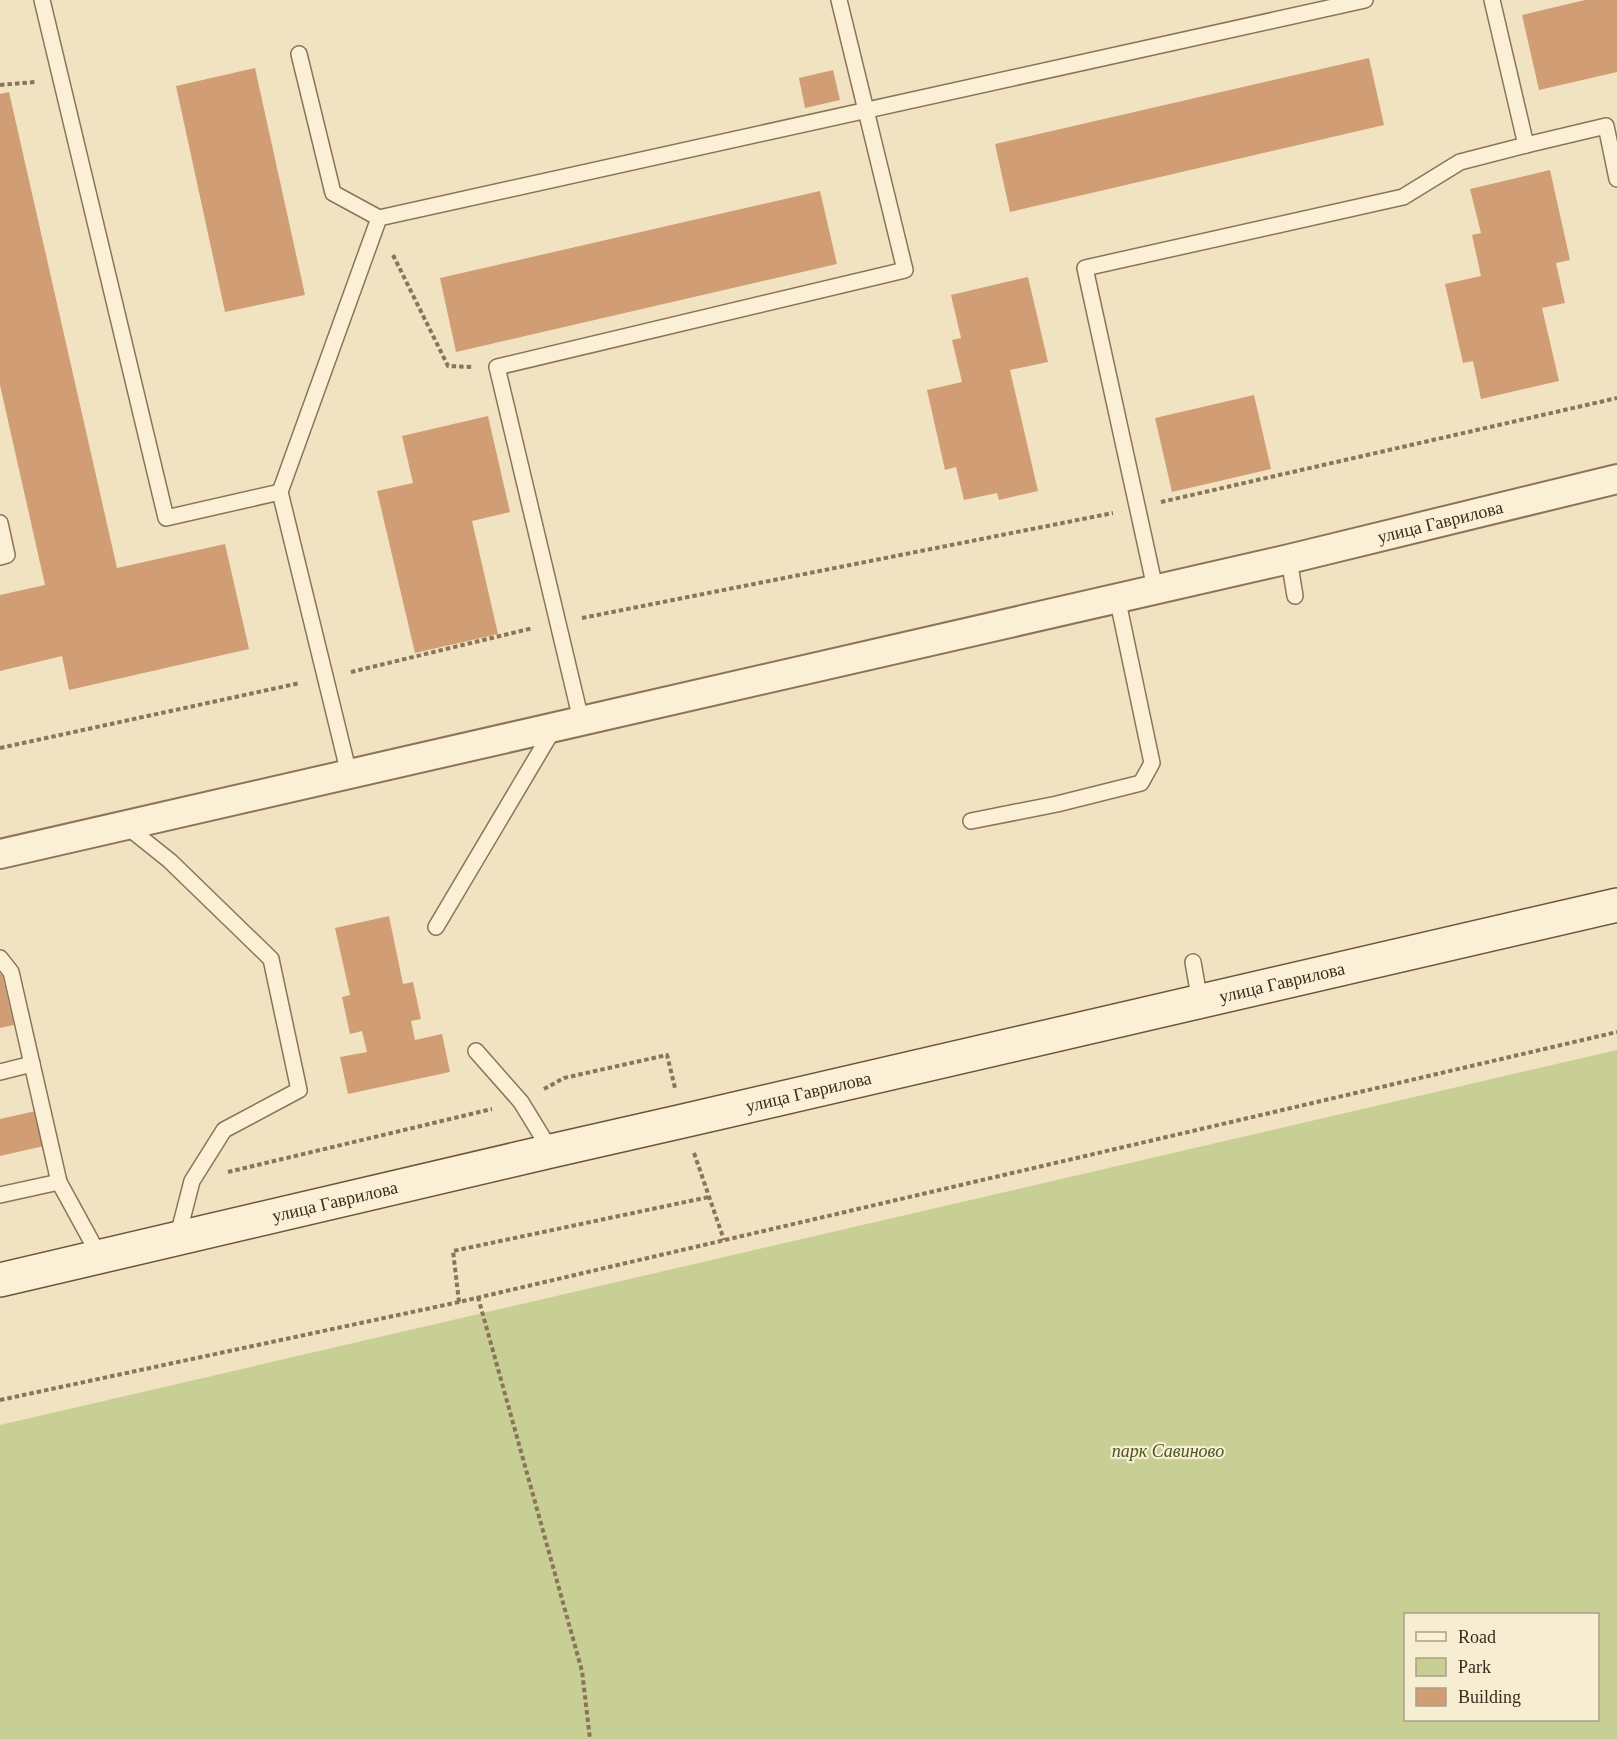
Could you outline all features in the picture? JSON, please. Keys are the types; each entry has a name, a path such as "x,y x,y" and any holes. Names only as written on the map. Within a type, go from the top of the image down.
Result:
{"main road":[{"name":"улица Гаврилова","path":"0,1281 551,1150 1617,904"}],"street":[{"name":"улица Гаврилова","path":"0,854 1289,559 1617,479"}],"lane":[{"path":"42,0 166,519 280,492"},
{"path":"436,927 568,723 558,622 497,368 904,270 839,0"},
{"path":"299,54 333,193 379,218 1365,0"},
{"path":"1492,0 1526,145"},
{"path":"1155,588 1085,268 1403,197 1460,162 1611,125 1617,179"},
{"path":"349,774 280,492 379,218"},
{"path":"0,523 7,555 0,557"},
{"path":"1289,559 1295,596"},
{"path":"971,821 1057,804 1141,783 1152,764 1117,597"},
{"path":"125,825 170,861 272,959 299,1090 224,1130 192,1181 177,1239"},
{"path":"0,958 11,972 58,1182 99,1257"},
{"path":"1193,962 1200,1002"},
{"path":"476,1051 521,1102 551,1150"},
{"path":"0,1072 32,1064"},
{"path":"0,1196 58,1182"}],"path":[{"path":"0,85 61,79"},
{"path":"379,218 385,238 448,366 497,368"},
{"path":"0,748 325,678 558,622 1137,508 1617,398"},
{"path":"0,1400 459,1302 1617,1032"},
{"path":"192,1181 521,1102 564,1078 667,1055 674,1084"},
{"path":"696,1159 724,1240"},
{"path":"459,1302 453,1251 709,1197"},
{"path":"478,1297 582,1671 590,1739"}],"green space":[{"name":"парк Савиново","path":"1617,1050 1617,1739 0,1739 0,1425"}],"building":[{"path":"1585,0 1617,0 1617,72 1539,90 1522,15"},
{"path":"1369,58 1384,125 1010,212 995,144"},
{"path":"255,68 305,295 225,312 176,86"},
{"path":"833,70 840,100 805,108 799,78"},
{"path":"9,92 117,568 225,544 249,649 69,690 62,656 0,671 0,595 45,585 0,385 0,94"},
{"path":"1550,170 1570,260 1556,263 1565,303 1542,308 1559,381 1481,399 1473,361 1463,363 1445,284 1481,276 1472,235 1481,233 1470,189"},
{"path":"820,191 837,264 456,352 440,278"},
{"path":"1028,277 1048,362 1010,370 1038,491 999,500 997,493 964,500 956,467 945,470 927,390 962,382 952,340 961,338 951,295"},
{"path":"1254,395 1271,469 1172,492 1155,418"},
{"path":"488,416 510,512 472,521 498,634 415,653 377,491 413,483 402,436"},
{"path":"389,916 403,984 413,982 421,1019 411,1021 415,1040 442,1034 450,1072 348,1094 340,1057 367,1052 362,1031 350,1034 342,997 350,995 335,928"},
{"path":"0,974 2,974 14,1025 0,1028"},
{"path":"36,1111 44,1146 0,1156 0,1119"}]}
